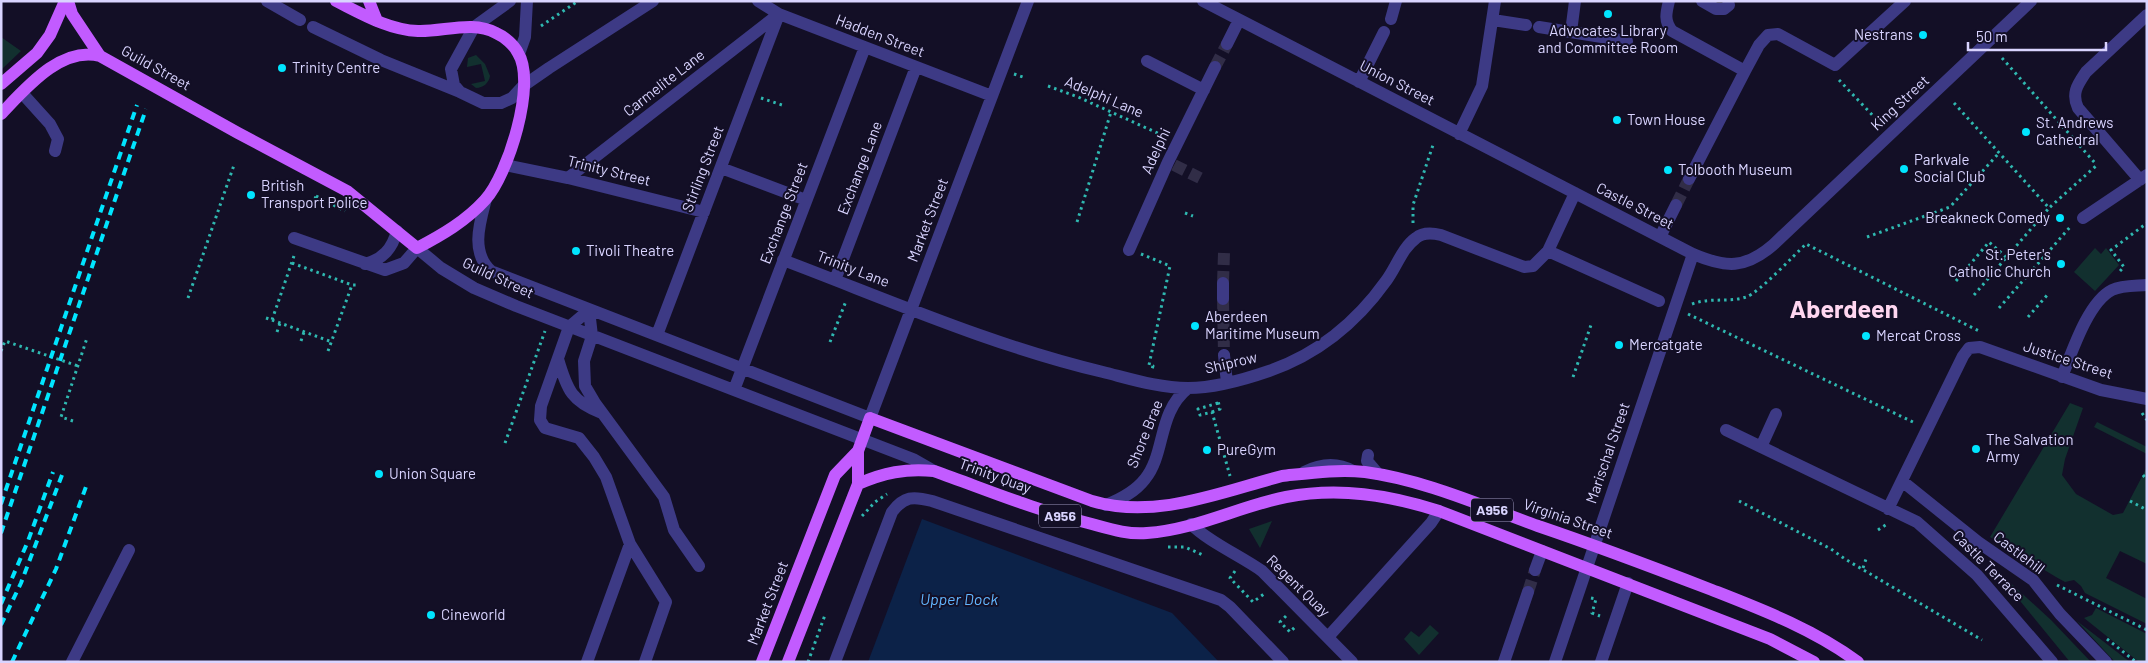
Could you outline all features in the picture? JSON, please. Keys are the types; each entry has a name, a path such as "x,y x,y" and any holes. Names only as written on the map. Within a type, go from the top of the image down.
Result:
{"main road":[{"path":"1,84 37,53 55,26 66,1"},
{"path":"66,1 72,14 100,56"},
{"path":"336,1 377,21 400,29 417,31 474,27 486,28 498,33 519,54 523,86 520,122 505,165 486,199 453,228 417,248"},
{"path":"369,1 377,21"},
{"path":"1,114 53,66 68,58 88,53 100,56"},
{"name":"Guild Street","path":"100,56 347,191 417,248"},
{"name":"Market Street","path":"788,662 858,484 860,445 870,418"},
{"name":"Trinity Quay","path":"870,418 1106,505"},
{"name":"Market Street","path":"762,662 835,475 860,445"},
{"name":"Trinity Quay","path":"858,484 895,472 912,469 934,471 1047,512 1119,531 1147,533 1191,524"},
{"name":"Virginia Street","path":"1106,505 1133,509 1152,508 1183,503 1282,476 1299,474 1354,471 1378,474 1453,496 1635,560 1773,614 1819,637 1858,662"},
{"name":"A956","path":"1191,524 1286,497 1361,493 1403,500 1439,511 1628,583 1770,639 1814,662"}],"street":[{"path":"266,1 300,20"},
{"path":"460,92 454,84 452,69 474,27 510,1"},
{"path":"519,54 525,37 527,1"},
{"path":"313,27 381,60 483,103 501,103 512,98 523,86 548,68 652,1"},
{"name":"Hadden Street","path":"758,1 779,14 992,96"},
{"name":"Market Street","path":"870,418 1028,1"},
{"name":"Union Street","path":"1203,1 1575,193"},
{"path":"1391,19 1396,1"},
{"path":"1460,134 1482,86 1495,1"},
{"path":"1571,32 1575,1"},
{"path":"1669,1 1666,16 1667,25 1672,31 1743,73"},
{"path":"1702,1 1716,9 1724,9 1729,5"},
{"path":"1689,179 1743,73 1759,44 1768,35 1778,34 1835,65 1905,1"},
{"name":"King Street","path":"1790,228 2031,1"},
{"name":"Stirling Street","path":"657,335 779,14"},
{"name":"Carmelite Lane","path":"568,178 779,14"},
{"path":"2083,218 2143,177 2083,113 2076,102 2075,91 2086,72 2147,15"},
{"path":"1227,44 1239,20"},
{"path":"1493,20 1526,25"},
{"path":"1539,27 1627,41"},
{"path":"1359,82 1384,32"},
{"name":"Exchange Street","path":"734,390 864,47"},
{"path":"1147,61 1204,90"},
{"name":"Exchange Lane","path":"835,280 916,67"},
{"name":"Adelphi","path":"1129,250 1171,163 1178,142 1216,67"},
{"path":"22,93 54,131 58,140 55,151"},
{"name":"Trinity Street","path":"505,165 568,178 704,212"},
{"path":"721,168 806,200"},
{"name":"Castle Street","path":"1548,251 1575,193 1692,254 1730,265 1743,263 1764,252 1790,228"},
{"name":"Guild Street","path":"486,199 478,231 480,253 492,271 870,418"},
{"path":"1660,237 1676,205"},
{"path":"365,264 377,260 388,251 396,231"},
{"path":"1412,241 1422,234 1434,233 1529,268 1537,264 1548,251 1659,300"},
{"name":"Shiprow","path":"912,309 1017,349 1151,384 1188,388 1227,383 1268,371 1299,359 1339,333 1375,297 1412,241"},
{"path":"296,243 385,270 404,264 417,248"},
{"name":"Guild Street","path":"417,248 441,268 474,288 592,336 734,390 860,445"},
{"name":"Marischal Street","path":"1555,662 1692,254"},
{"name":"Trinity Lane","path":"783,260 912,309"},
{"path":"1223,283 1223,299"},
{"path":"2062,376 2084,323 2104,295 2115,288 2147,285"},
{"path":"589,310 570,327 542,406 540,420 545,428 579,438 590,451 606,478 630,544 666,602 645,662"},
{"path":"589,310 592,336 586,355 583,378 588,394 664,497 674,530 699,566"},
{"path":"1888,509 1964,352 1983,341"},
{"name":"Justice Street","path":"1983,341 2062,376 2101,390 2147,399"},
{"path":"1224,354 1227,383"},
{"path":"558,360 564,379 578,401 602,413"},
{"name":"Shore Brae","path":"1106,505 1122,499 1146,478 1171,409 1177,398 1188,388"},
{"path":"1761,447 1776,414"},
{"name":"Castle Terrace","path":"1726,430 1917,522 1971,569 2002,602 2052,662"},
{"name":"Trinity Quay","path":"860,445 913,459 934,471"},
{"path":"1368,455 1367,461 1378,474"},
{"name":"Castlehill","path":"1902,481 1978,542 2033,580 2060,614 2106,662"},
{"path":"835,662 892,512 898,503 914,498 932,501 1221,600 1283,662"},
{"path":"1328,637 1439,511"},
{"name":"Regent Quay","path":"1191,524 1199,532 1262,570 1352,662"},
{"path":"587,662 630,544"},
{"path":"72,662 129,550"},
{"path":"1535,570 1542,551"},
{"path":"1601,662 1628,583"},
{"path":"1504,662 1528,592"}],"path":[{"path":"537,28 578,1"},
{"path":"1974,295 2049,208 2096,164 2002,58"},
{"path":"1835,65 1834,74 1878,122"},
{"name":"Adelphi Lane","path":"1048,86 1178,142"},
{"path":"776,103 782,105"},
{"path":"1954,103 2049,208"},
{"path":"1077,222 1111,112"},
{"path":"2056,120 2060,116"},
{"path":"1412,241 1413,205 1434,142"},
{"path":"1867,237 1950,207 1999,154"},
{"path":"188,298 234,165"},
{"path":"313,205 316,196 350,213"},
{"path":"1185,213 1193,216"},
{"path":"1998,308 2070,226 2083,218"},
{"path":"1956,281 1988,242 2006,257"},
{"path":"272,320 292,263 296,243"},
{"path":"1689,306 1703,300 1738,299 1750,295 1806,244 1983,341"},
{"path":"1129,250 1170,266 1149,365 1153,366 1151,384"},
{"path":"292,263 352,286 358,285"},
{"path":"328,351 352,286"},
{"path":"830,342 852,286"},
{"path":"2028,316 2049,293"},
{"path":"1681,310 1926,432"},
{"path":"266,318 332,342"},
{"path":"505,443 549,319"},
{"path":"277,332 280,323"},
{"path":"1573,377 1591,325"},
{"path":"301,341 304,332"},
{"path":"73,421 61,417 88,338"},
{"path":"1,352 5,341 78,366"},
{"path":"1218,402 1220,409 1212,412 1200,415 1198,409 1218,402"},
{"path":"1212,412 1231,477 1224,479"},
{"path":"2143,474 2147,480"},
{"path":"1738,501 1831,549 1982,640"},
{"path":"2130,501 2147,510"},
{"path":"1863,568 1867,556"},
{"path":"2033,580 2049,580 2147,630"},
{"path":"1579,591 1596,599 1592,613 1603,617 1606,610"}],"green space":[{"path":"1,37 21,51 1,70"},
{"path":"476,55 485,64 490,76 485,85 476,88 471,84 485,81 481,64 467,67 468,58"},
{"path":"2095,248 2101,254 2106,248 2119,265 2095,291 2074,272"},
{"path":"2070,403 2083,408 2065,459 2062,475 2076,494 2113,515 2123,513 2147,467 2147,564 2120,551 2106,578 2147,599 2147,624 2085,593 2074,580 2065,582 1990,537"},
{"path":"2097,422 2147,447 2147,454 2094,427"},
{"path":"1272,521 1260,548 1249,529"},
{"path":"1990,564 2051,620 2091,662 2070,662"},
{"path":"2096,608 2147,634 2147,662 2139,662 2084,618 2092,615"},
{"path":"2077,621 2130,662 2115,662"},
{"path":"1430,625 1439,633 1419,655 1404,639 1411,631 1419,637"}],"water":[{"name":"Upper Dock","path":"922,519 1172,613 1219,662 868,662"}],"tunnel":[{"path":"1215,67 1227,44"},
{"path":"1174,165 1200,178"},
{"path":"1676,205 1689,179"},
{"path":"1223,283 1224,253"},
{"path":"1223,299 1224,355"},
{"path":"1528,592 1535,570"}],"railway":[{"path":"1,504 137,105"},
{"path":"1,533 146,109"},
{"path":"1,604 28,541 53,472"},
{"path":"1,625 21,583 62,475"},
{"path":"12,662 56,569 87,484"}],"place":[{"name":"Advocates Library and Committee Room","path":"1608,14"},
{"name":"Nestrans","path":"1923,35"},
{"name":"Trinity Centre","path":"282,68"},
{"name":"Town House","path":"1617,120"},
{"name":"St. Andrews Cathedral","path":"2026,132"},
{"name":"Parkvale Social Club","path":"1904,169"},
{"name":"Tolbooth Museum","path":"1668,170"},
{"name":"British Transport Police","path":"251,195"},
{"name":"Breakneck Comedy","path":"2060,218"},
{"name":"Tivoli Theatre","path":"576,251"},
{"name":"St. Peter's Catholic Church","path":"2061,264"},
{"name":"Aberdeen Maritime Museum","path":"1195,326"},
{"name":"Mercat Cross","path":"1866,336"},
{"name":"Mercatgate","path":"1619,345"},
{"name":"The Salvation Army","path":"1976,449"},
{"name":"PureGym","path":"1207,450"},
{"name":"Union Square","path":"379,474"},
{"name":"Cineworld","path":"431,615"}],"district":[{"name":"Aberdeen","path":"1844,309"}]}
